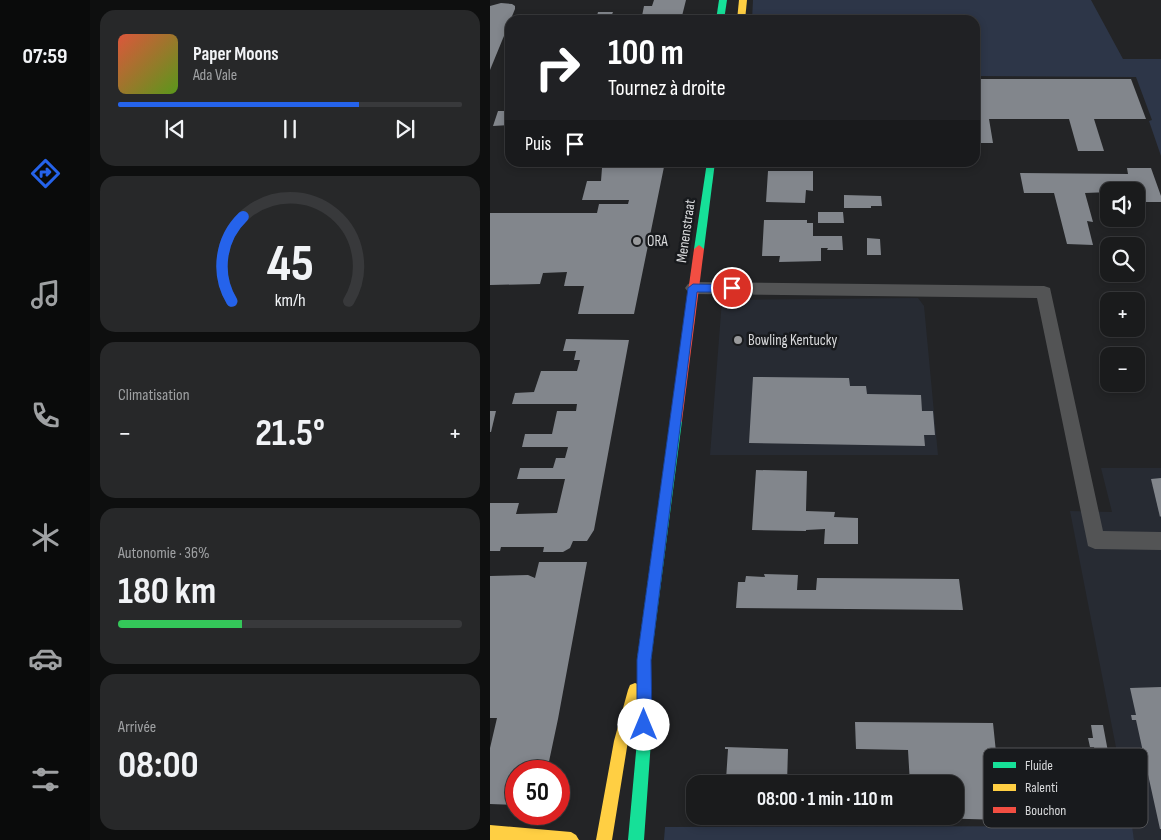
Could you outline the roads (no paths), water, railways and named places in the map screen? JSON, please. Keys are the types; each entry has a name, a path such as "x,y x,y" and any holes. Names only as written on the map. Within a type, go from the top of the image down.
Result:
{"main road":[{"path":"721,15 723,0"},
{"path":"741,15 742,0"},
{"name":"Menenstraat","path":"636,840 644,741 644,660 710,167"},
{"name":"Menenstraat","path":"604,840 621,741 644,660"},
{"path":"490,833 571,840"}],"lane":[{"path":"693,288 1044,292 1095,540 1161,541"}],"place":[{"name":"ORA","path":"637,241"},
{"name":"Bowling Kentucky","path":"738,340"}]}
